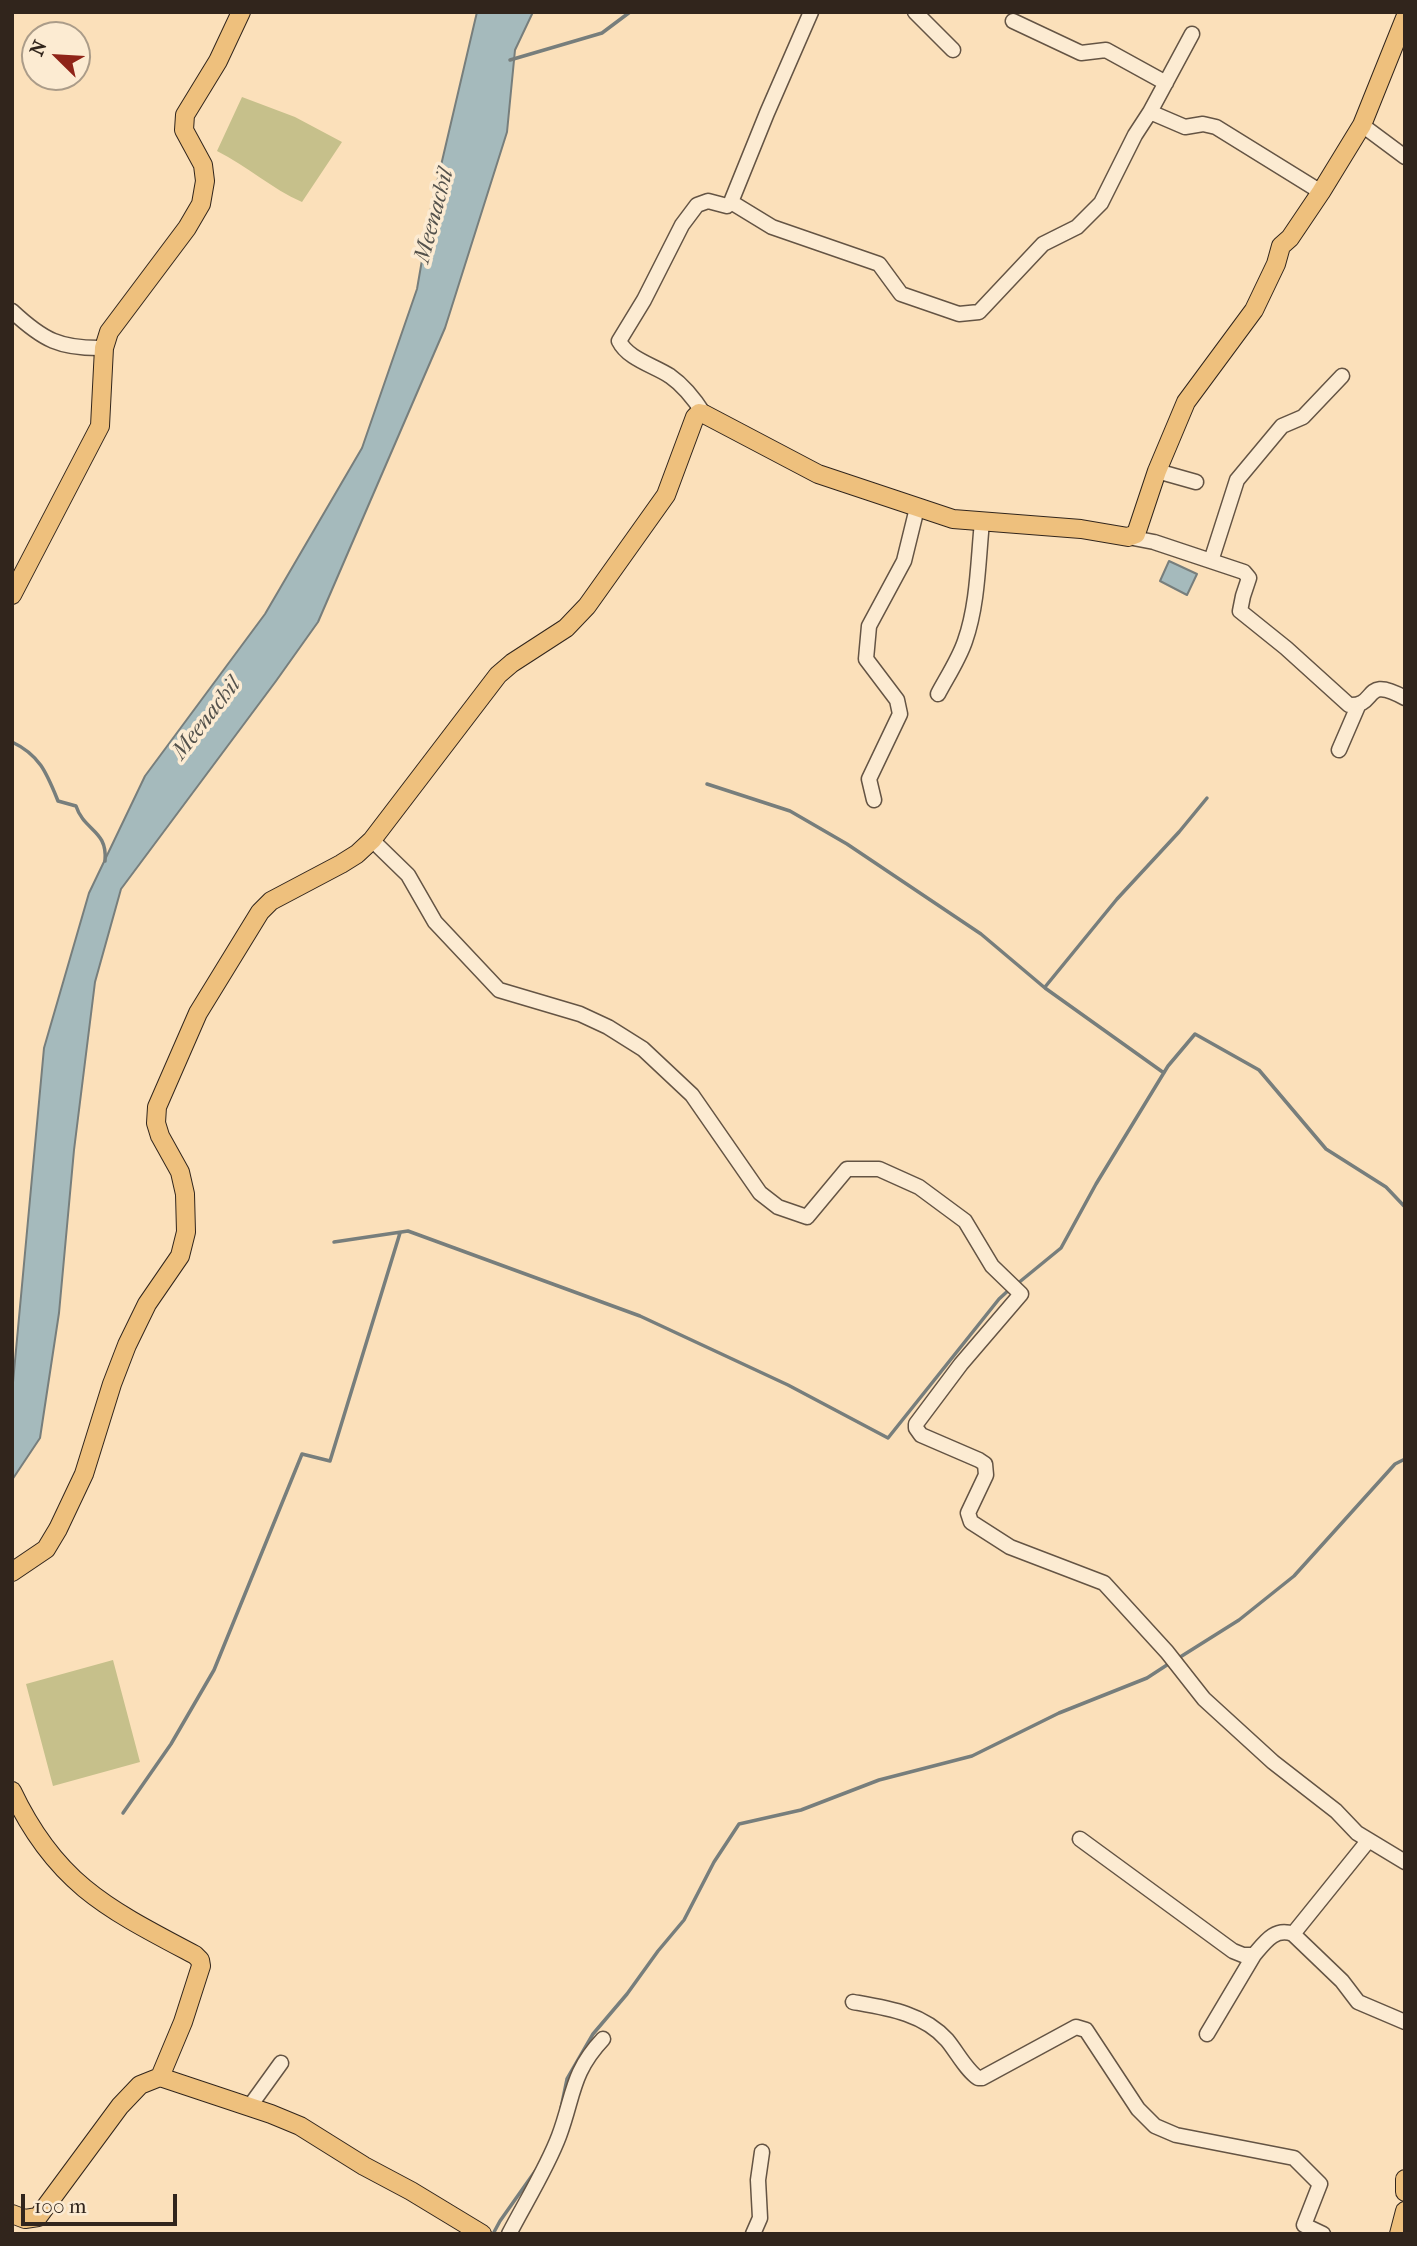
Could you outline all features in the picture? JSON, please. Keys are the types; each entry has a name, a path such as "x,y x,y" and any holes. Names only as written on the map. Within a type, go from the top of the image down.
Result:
{"main road":[{"path":"12,595 100,426 104,348 109,332 187,228 201,204 205,181 203,165 184,130 185,115 218,61 241,12"},
{"path":"12,1572 47,1549 58,1529 84,1474 127,1345 147,1304 180,1256 186,1232 185,1194 180,1172 160,1136 156,1123 157,1107 198,1013 260,912 271,901 357,853 372,839 498,675 566,628 587,607 666,495 695,417 699,413 704,414 818,474 953,519 1081,529 1128,537 1136,534 1157,471 1186,402 1254,310 1276,264 1281,246 1290,238 1321,192 1362,125 1405,18"},
{"path":"12,1791 39,1840 63,1870 109,1908 200,1960 201,1966 183,2022 160,2077"},
{"path":"12,2214 25,2220 38,2217 120,2106 139,2085 160,2077 250,2106 300,2126 364,2166 411,2190 477,2232"},
{"path":"1405,2179 1405,2192"},
{"path":"1399,2234 1405,2211"}],"street":[{"path":"704,414 697,402 673,378 624,350 619,341 644,300 682,225 697,205 708,201 727,206 732,202 811,12"},
{"path":"915,12 953,50"},
{"path":"1013,21 1081,53 1106,50 1166,83"},
{"path":"732,202 772,227 879,264 901,295 959,314 979,312 1043,244 1077,227 1101,203 1135,135 1150,113 1192,34"},
{"path":"1150,113 1185,127 1203,124 1216,127 1321,192"},
{"path":"1362,125 1405,157"},
{"path":"12,311 39,334 56,344 80,349 104,348"},
{"path":"1211,561 1237,480 1282,426 1303,418 1342,376"},
{"path":"1157,471 1196,482"},
{"path":"874,800 869,779 900,714 897,701 866,659 869,626 904,561 917,508"},
{"path":"938,694 965,640 976,586 982,522"},
{"path":"1128,537 1154,542 1244,572 1249,578 1242,596 1241,611 1349,705 1358,706"},
{"path":"1339,750 1358,706 1373,691 1391,691 1405,698"},
{"path":"372,839 408,875 435,922 499,990 580,1014 608,1027 643,1049 692,1095 760,1193 778,1208 807,1217 847,1169 879,1169 919,1186 965,1221 992,1266 1021,1294 961,1364 918,1419 916,1428 921,1435 985,1464 986,1475 968,1513 971,1522 1010,1547 1100,1580 1167,1652 1204,1699 1273,1762 1336,1811 1368,1841 1405,1862"},
{"path":"1080,1839 1233,1951 1254,1955"},
{"path":"1293,1934 1368,1841"},
{"path":"1207,2034 1254,1955 1278,1932 1293,1934 1342,1981 1358,2002 1405,2022"},
{"path":"853,2002 907,2013 924,2022 947,2040 978,2078 1076,2027 1086,2029 1138,2109 1155,2126 1176,2135 1298,2160 1320,2184 1304,2225 1323,2234"},
{"path":"509,2234 559,2137 578,2071 587,2055 603,2039"},
{"path":"250,2106 281,2063"},
{"path":"753,2234 760,2218 758,2180 762,2152"}],"shaded area":[{"path":"242,97 295,117 342,142 302,202 217,151"},
{"path":"113,1660 140,1762 53,1786 26,1684"}],"water":[{"name":"Meenachil","path":"477,12 533,12 515,50 507,132 445,328 318,622 121,889 95,982 74,1150 59,1313 40,1438 12,1480 12,1393 44,1048 89,893 145,776 265,614 362,448 417,289 431,208"},
{"path":"1169,561 1197,574 1187,595 1160,581"}],"waterway":[{"path":"510,60 602,33 630,12"},
{"path":"12,742 36,759 58,801 76,806 84,821 103,843 105,861"},
{"path":"707,784 790,811 847,844 981,934 1045,988 1164,1073"},
{"path":"1045,987 1117,899 1207,798"},
{"path":"1017,1284 1061,1248 1096,1184 1168,1066 1195,1034 1259,1070 1326,1149 1386,1187 1405,1207"},
{"path":"334,1242 408,1231 640,1316 788,1385 888,1438 999,1299 1011,1288"},
{"path":"123,1813 171,1744 214,1670 302,1454 330,1461 400,1233"},
{"path":"1177,1659 1239,1620 1294,1576 1395,1464 1405,1459"},
{"path":"561,2108 567,2079 593,2034 684,1920 714,1862 739,1824 801,1810 879,1780 972,1756 1059,1713 1147,1678 1170,1663"},
{"path":"493,2234 536,2170"}]}
